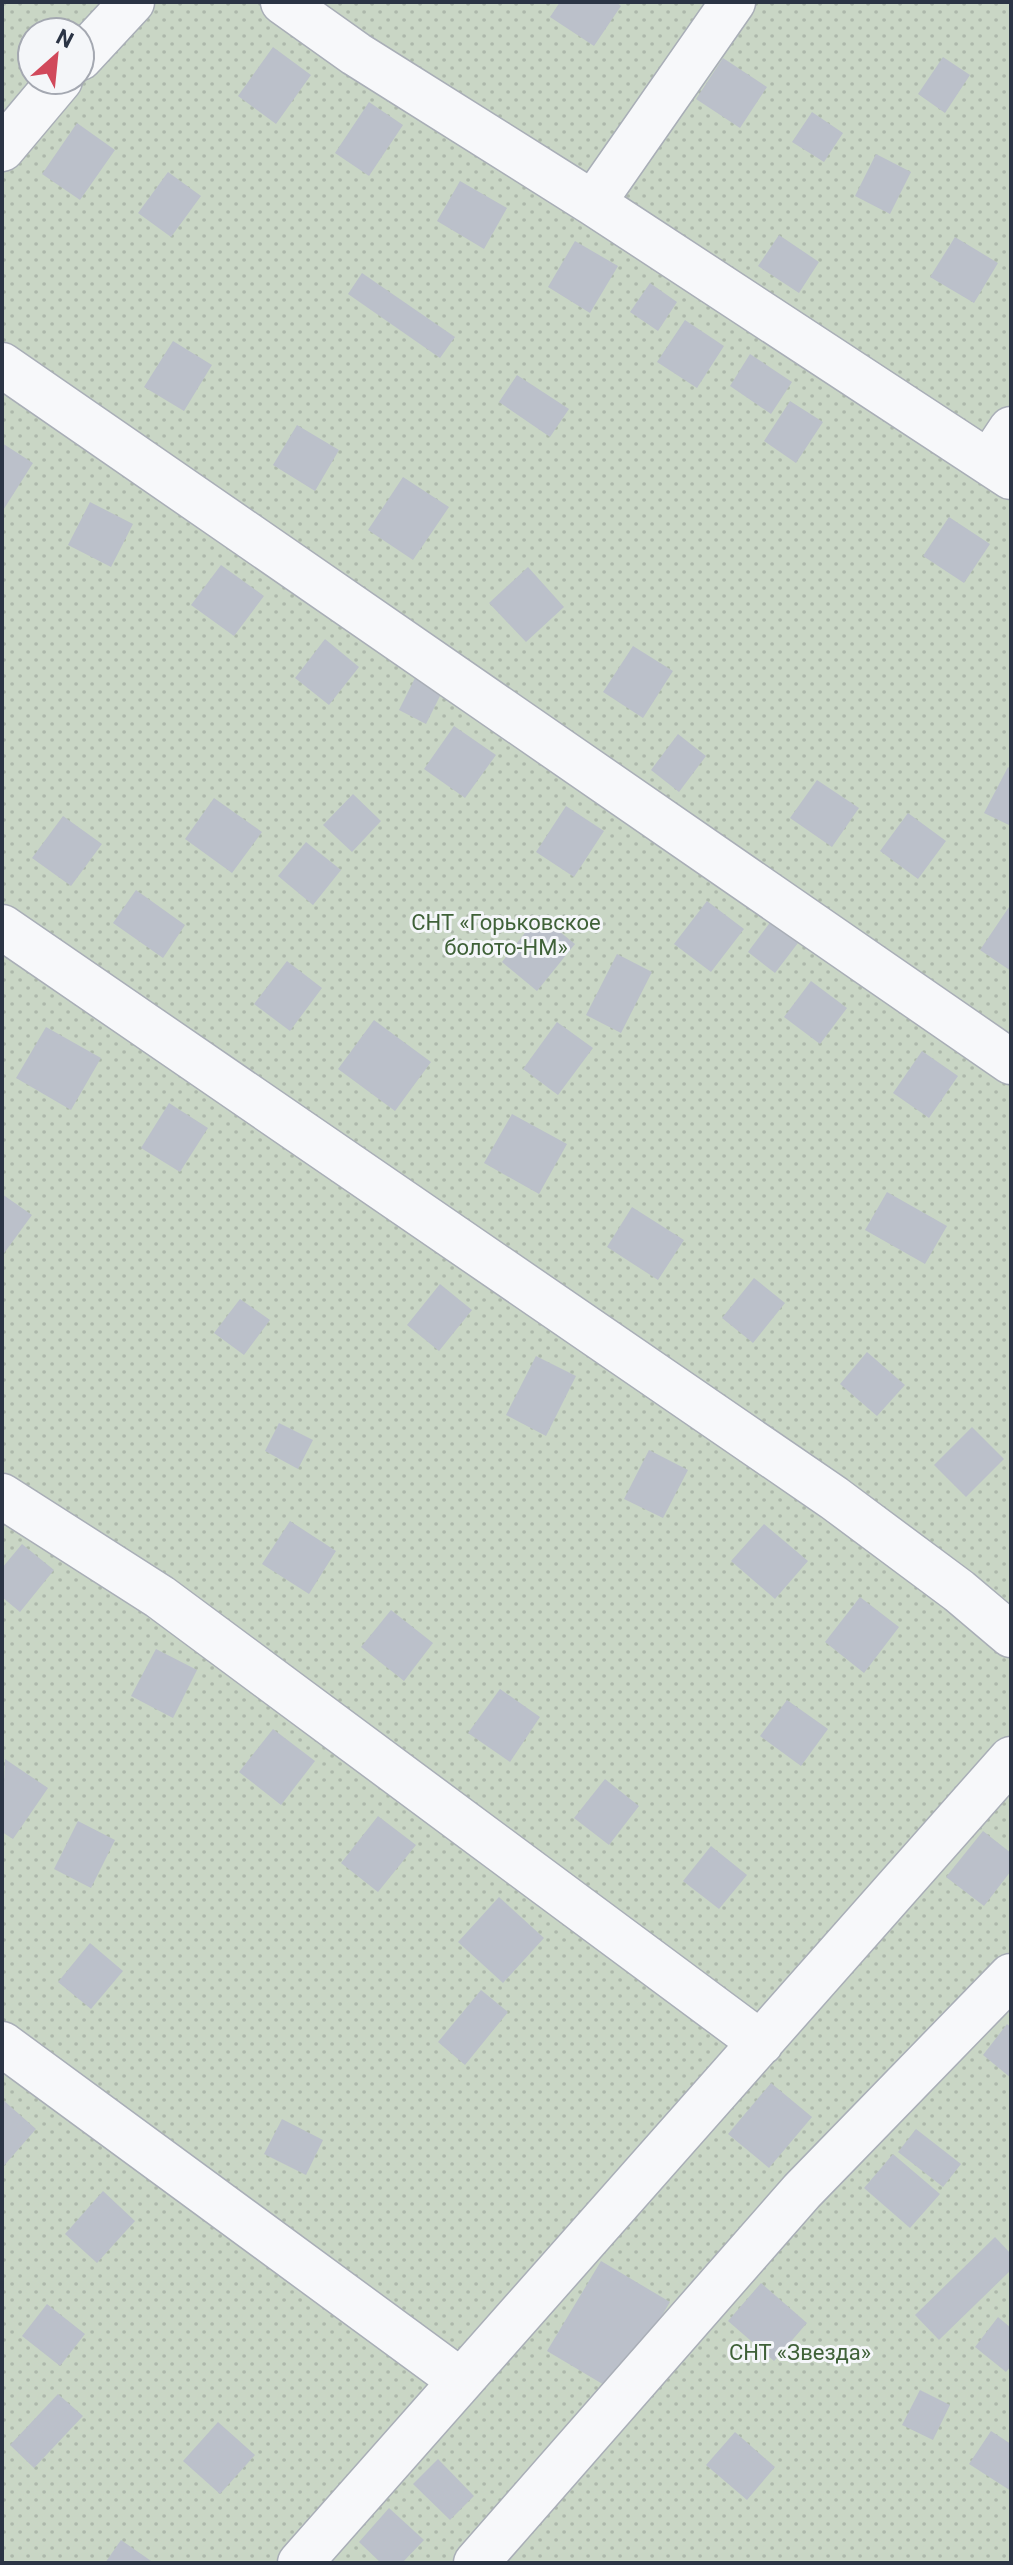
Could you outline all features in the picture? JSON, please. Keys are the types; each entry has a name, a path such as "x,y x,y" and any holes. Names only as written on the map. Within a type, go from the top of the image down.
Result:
{"street":[{"path":"96,41 132,2"},
{"path":"283,2 356,54 1004,456"},
{"path":"593,203 733,2"},
{"path":"2,149 47,96"},
{"path":"2,365 1011,1062"},
{"path":"2,927 834,1498 959,1591 1011,1635"},
{"path":"2,1496 160,1597 761,2043"},
{"path":"300,2563 1011,1759"},
{"path":"476,2563 802,2191 1011,1976"},
{"path":"2,2044 461,2381"}],"green space":[{"name":"СНТ «Горьковское болото-НМ»","path":"2,2 1011,2 1011,2563 2,2563"}],"building":[{"path":"560,2 616,2 621,6 594,46 550,17"},
{"path":"273,47 311,75 276,124 238,96"},
{"path":"943,57 970,75 945,113 918,94"},
{"path":"723,58 767,87 740,128 696,99"},
{"path":"369,102 403,125 369,176 335,153"},
{"path":"812,112 843,133 824,162 792,142"},
{"path":"77,123 115,150 80,200 42,174"},
{"path":"876,154 911,172 890,214 855,196"},
{"path":"168,172 201,196 171,237 138,213"},
{"path":"460,181 507,208 484,249 437,221"},
{"path":"779,235 819,262 799,293 758,266"},
{"path":"955,237 998,263 974,303 930,277"},
{"path":"575,241 618,266 590,313 548,287"},
{"path":"362,273 455,337 440,358 348,294"},
{"path":"650,283 677,302 658,331 630,312"},
{"path":"685,320 724,346 697,388 657,362"},
{"path":"173,341 212,365 184,411 144,387"},
{"path":"750,354 792,382 771,414 730,386"},
{"path":"517,375 569,409 550,437 499,402"},
{"path":"790,401 823,422 796,463 764,441"},
{"path":"297,425 339,450 315,491 273,465"},
{"path":"2,443 33,463 2,512"},
{"path":"403,477 449,507 413,560 368,530"},
{"path":"90,502 133,524 111,567 68,545"},
{"path":"949,517 990,544 964,583 923,556"},
{"path":"221,565 264,596 234,636 191,605"},
{"path":"528,567 564,607 526,642 489,603"},
{"path":"325,639 359,667 329,705 295,678"},
{"path":"633,646 673,671 643,718 603,692"},
{"path":"415,678 442,692 426,724 399,710"},
{"path":"454,726 496,755 465,798 424,769"},
{"path":"678,734 706,756 679,792 651,770"},
{"path":"1008,767 1011,769 1011,826 984,813"},
{"path":"817,780 859,808 832,847 790,818"},
{"path":"353,794 381,821 352,852 323,825"},
{"path":"214,798 262,832 232,873 185,839"},
{"path":"566,806 604,831 574,877 536,852"},
{"path":"908,813 946,841 918,879 880,851"},
{"path":"63,816 102,844 71,886 32,858"},
{"path":"306,842 341,870 313,905 278,876"},
{"path":"136,890 185,925 163,958 113,923"},
{"path":"707,901 744,929 711,972 674,944"},
{"path":"1011,904 1011,971 980,950"},
{"path":"539,915 575,944 537,991 502,962"},
{"path":"774,917 801,939 775,973 748,952"},
{"path":"617,954 652,972 621,1033 586,1015"},
{"path":"287,961 322,988 290,1031 254,1004"},
{"path":"811,981 847,1008 820,1044 784,1017"},
{"path":"374,1020 431,1062 395,1111 338,1069"},
{"path":"557,1022 593,1048 558,1095 523,1069"},
{"path":"46,1027 101,1058 71,1110 16,1078"},
{"path":"922,1051 958,1076 929,1118 893,1093"},
{"path":"169,1103 208,1128 180,1172 141,1148"},
{"path":"512,1114 567,1144 539,1194 484,1163"},
{"path":"887,1192 947,1226 925,1264 865,1230"},
{"path":"2,1194 32,1215 2,1256"},
{"path":"632,1207 684,1240 658,1280 607,1247"},
{"path":"754,1278 785,1303 753,1343 722,1318"},
{"path":"440,1284 472,1310 439,1351 407,1325"},
{"path":"240,1299 270,1320 244,1355 214,1333"},
{"path":"867,1352 905,1385 877,1416 840,1384"},
{"path":"536,1356 576,1376 546,1436 506,1415"},
{"path":"279,1423 313,1440 298,1469 265,1451"},
{"path":"972,1427 1004,1459 966,1497 934,1465"},
{"path":"649,1450 688,1470 663,1518 624,1499"},
{"path":"290,1521 336,1551 309,1594 262,1564"},
{"path":"764,1524 808,1561 775,1599 731,1561"},
{"path":"22,1544 54,1570 20,1612 2,1597 2,1568"},
{"path":"860,1597 899,1627 864,1673 825,1642"},
{"path":"391,1610 433,1643 404,1681 361,1647"},
{"path":"156,1649 197,1670 173,1718 131,1696"},
{"path":"500,1689 540,1717 510,1762 468,1733"},
{"path":"787,1700 828,1729 801,1766 760,1736"},
{"path":"273,1729 315,1761 281,1805 239,1772"},
{"path":"5,1759 48,1788 13,1839 2,1832"},
{"path":"605,1779 639,1806 609,1845 574,1818"},
{"path":"378,1816 416,1845 378,1892 341,1863"},
{"path":"78,1821 115,1840 91,1888 54,1869"},
{"path":"983,1831 1011,1853 1011,1871 984,1906 946,1877"},
{"path":"711,1846 747,1875 719,1909 683,1881"},
{"path":"499,1897 544,1938 503,1983 458,1942"},
{"path":"90,1943 123,1971 91,2009 58,1982"},
{"path":"481,1990 508,2012 465,2065 438,2042"},
{"path":"1007,2024 1011,2027 1011,2078 983,2055"},
{"path":"771,2083 812,2117 769,2168 728,2134"},
{"path":"2,2099 36,2129 2,2168"},
{"path":"282,2119 323,2140 306,2175 264,2154"},
{"path":"916,2129 961,2164 943,2187 898,2152"},
{"path":"893,2154 940,2194 910,2228 864,2188"},
{"path":"103,2191 135,2221 97,2263 65,2234"},
{"path":"995,2237 1011,2254 1011,2270 939,2340 915,2315"},
{"path":"601,2261 670,2302 616,2392 547,2351"},
{"path":"761,2283 807,2323 774,2361 728,2321"},
{"path":"47,2304 85,2334 60,2366 22,2336"},
{"path":"998,2317 1011,2328 1011,2366 1006,2372 975,2347"},
{"path":"920,2390 950,2405 933,2440 902,2425"},
{"path":"58,2394 83,2416 34,2468 10,2445"},
{"path":"218,2422 255,2455 220,2494 183,2461"},
{"path":"991,2431 1011,2444 1011,2491 969,2464"},
{"path":"735,2432 775,2467 747,2500 706,2465"},
{"path":"438,2459 474,2496 450,2520 413,2484"},
{"path":"389,2508 424,2540 402,2563 381,2563 359,2542"},
{"path":"121,2540 154,2563 105,2563"}],"park label":[{"name":"СНТ «Звезда»","path":"800,2352"}]}
